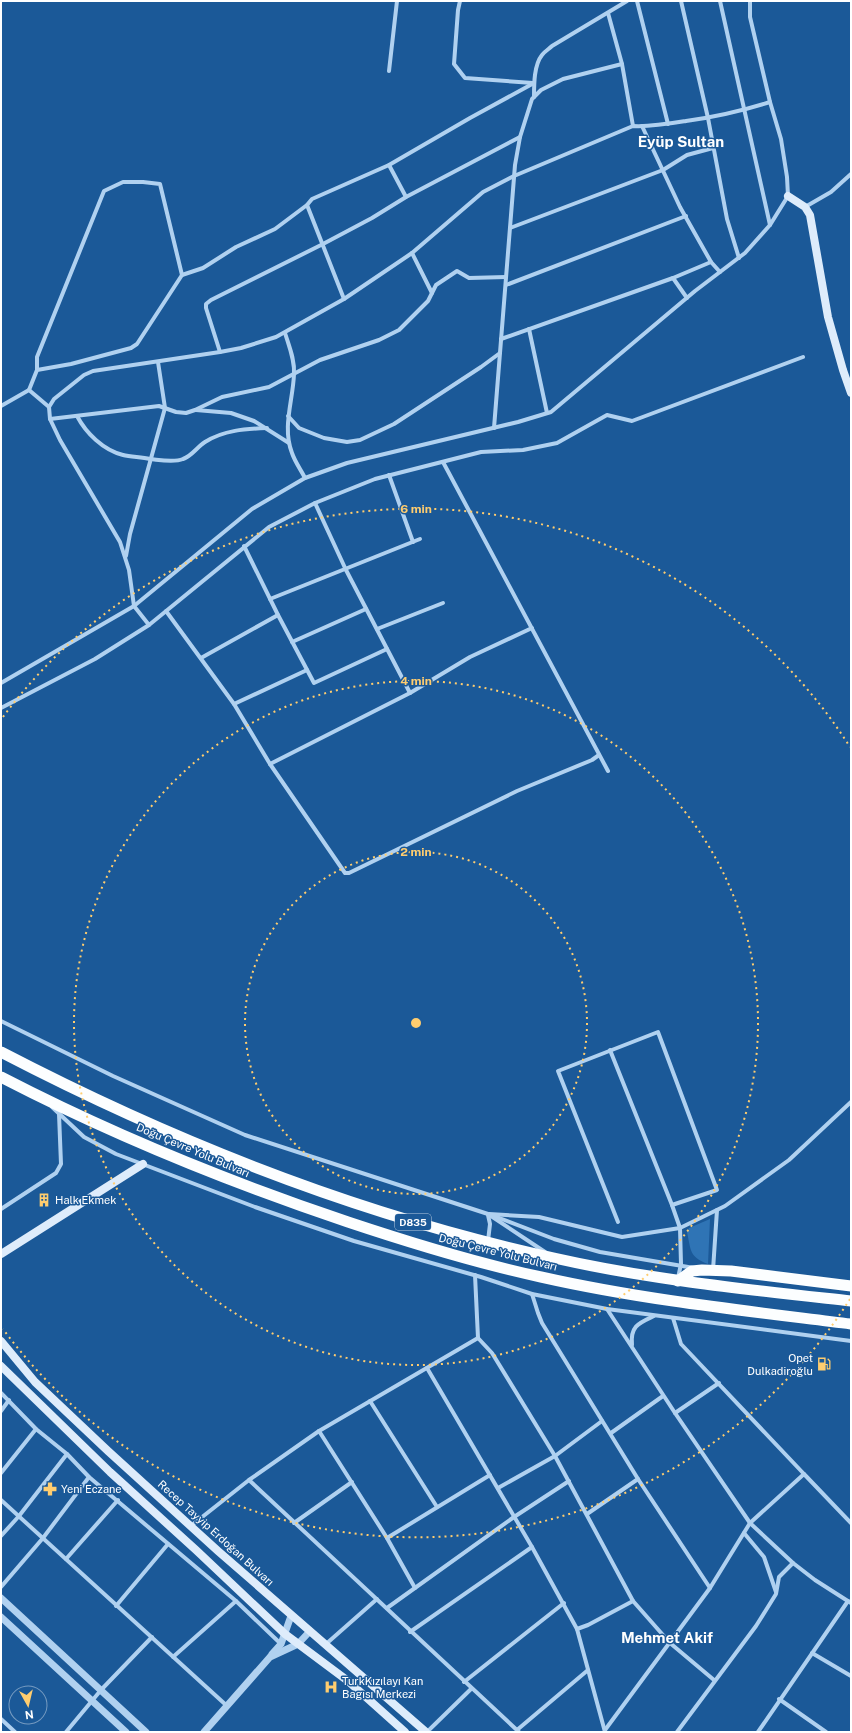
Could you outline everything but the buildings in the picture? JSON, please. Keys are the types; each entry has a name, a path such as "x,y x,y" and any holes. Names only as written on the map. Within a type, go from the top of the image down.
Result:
{"highway":[{"name":"Doğu Çevre Yolu Bulvarı","path":"1,1052 69,1088 225,1156 384,1213 441,1231 555,1259 678,1281 851,1301"},
{"name":"Doğu Çevre Yolu Bulvarı","path":"1,1077 43,1099 228,1180 368,1229 452,1254 544,1278 627,1294 707,1306 851,1324"},
{"path":"678,1281 692,1272 713,1270 851,1286"}],"main road":[{"path":"788,196 805,207 810,216 828,317 851,392"},
{"path":"1,1254 144,1164"},
{"name":"Recep Tayyip Erdoğan Bulvarı","path":"1,1341 35,1382 124,1466 192,1525 218,1551 426,1732"},
{"path":"1,1366 110,1472 285,1634 348,1681 405,1732"}],"street":[{"path":"389,71 397,1"},
{"path":"460,1 454,64 465,78 534,83"},
{"path":"534,97 536,69 541,55 552,46 627,1"},
{"path":"637,1 668,124"},
{"path":"681,1 708,118 727,219 739,258"},
{"path":"720,1 770,225"},
{"path":"1,683 134,606 252,509 305,478 347,463 494,428 547,413 687,298 739,258 770,225 788,196 787,177 781,139 770,102 750,17 750,1"},
{"path":"608,13 622,64 633,126"},
{"path":"494,428 514,176 520,137 532,99 541,90 563,79 622,64"},
{"path":"37,370 71,364 131,348 142,338 182,275 203,268 236,247 275,229 307,205 312,199 389,165 534,83"},
{"path":"149,625 134,606 126,558 120,542 60,440 50,419 49,407 54,399 84,375 93,372 241,348 285,333 344,299 412,253 483,192 514,176 633,126 668,124 708,118 744,111 770,102"},
{"path":"642,126 686,216 711,262 720,272"},
{"path":"220,352 206,308 206,304 211,300 323,244 372,218 406,197 520,137"},
{"path":"510,228 663,170 687,155 713,148"},
{"path":"389,165 406,197"},
{"path":"805,207 831,192 851,174"},
{"path":"1,406 29,390 37,370 37,357 104,191 123,182 160,184 182,275"},
{"path":"307,205 344,299"},
{"path":"506,285 686,216"},
{"path":"412,253 432,293"},
{"path":"501,339 674,278 711,262"},
{"path":"50,419 160,406 176,412 186,413 222,397 269,387 320,360 379,340 399,330 428,301 436,285 457,271 469,278 506,277"},
{"path":"674,278 687,298"},
{"path":"529,329 547,413"},
{"path":"285,333 292,356 294,374 288,416 290,444 292,453 305,478"},
{"path":"288,416 299,428 324,438 347,442 360,440 394,424 500,353"},
{"path":"1,708 95,660 149,625 269,527 315,503 375,479 481,452 523,450 557,443 607,415 632,421 803,357"},
{"path":"126,558 130,534 165,408 158,362"},
{"path":"29,390 49,407"},
{"path":"195,410 231,413 254,421 290,444"},
{"path":"77,416 81,424 97,442 122,455 159,460 182,460 190,456 204,443 218,435 241,429 267,428"},
{"path":"443,462 608,771"},
{"path":"389,475 413,542"},
{"path":"315,503 346,570 410,693"},
{"path":"270,599 420,540"},
{"path":"244,546 314,683 387,650"},
{"path":"377,629 442,603"},
{"path":"292,642 366,609"},
{"path":"166,610 234,704 270,764 345,873 349,873 517,791 592,760 599,755"},
{"path":"201,658 278,615"},
{"path":"270,764 410,693 470,657 532,628"},
{"path":"234,704 307,670"},
{"name":"Doğu Çevre Yolu Bulvarı","path":"1,1021 113,1076 245,1135 488,1214 555,1259"},
{"path":"618,1222 558,1071 658,1032 717,1190 672,1205"},
{"path":"610,1050 680,1228 681,1264 678,1281"},
{"path":"43,1099 84,1137 116,1154 255,1207 354,1241 532,1294 607,1309 654,1316 851,1341"},
{"path":"488,1214 539,1216 622,1237 680,1228 725,1206 789,1160 851,1102"},
{"path":"1,1210 56,1173 61,1164 59,1114"},
{"path":"713,1270 717,1210"},
{"path":"487,1242 490,1224 488,1214"},
{"path":"488,1214 554,1238 600,1252 681,1264 702,1270"},
{"path":"475,1276 478,1338 492,1353 569,1481 633,1601 670,1643 714,1680"},
{"path":"532,1294 542,1323 638,1479 710,1588"},
{"path":"607,1309 632,1345 663,1396 750,1523 793,1563 815,1580 850,1602 812,1653 759,1731"},
{"path":"632,1345 631,1335 635,1328 641,1322 654,1316"},
{"path":"673,1318 681,1344 851,1523"},
{"path":"192,1525 249,1480 319,1431 478,1338"},
{"path":"427,1368 532,1547 577,1629 605,1731"},
{"path":"675,1413 719,1383"},
{"path":"1,1393 36,1429 67,1454 89,1477 236,1601 281,1644"},
{"path":"610,1433 663,1396"},
{"path":"1,1411 9,1400"},
{"path":"370,1401 437,1507"},
{"path":"498,1488 554,1456 602,1421"},
{"path":"1,1473 36,1429"},
{"path":"319,1431 387,1538 414,1588"},
{"path":"1,1536 19,1516 67,1454"},
{"path":"605,1731 710,1588 750,1523 804,1474"},
{"path":"387,1538 490,1475"},
{"path":"1,1587 43,1538 89,1477"},
{"path":"587,1514 638,1479"},
{"path":"249,1480 387,1608 410,1632 518,1731 588,1670"},
{"path":"387,1608 514,1517 569,1481"},
{"path":"294,1523 352,1482"},
{"path":"1,1500 226,1705"},
{"path":"66,1559 118,1500"},
{"path":"744,1533 764,1557 776,1594"},
{"path":"116,1606 168,1544"},
{"path":"410,1632 532,1547"},
{"path":"678,1731 714,1680 756,1626 776,1594 779,1576 793,1563"},
{"path":"1,1598 146,1732"},
{"path":"326,1644 377,1599"},
{"path":"173,1657 236,1601"},
{"path":"577,1629 588,1625 633,1601"},
{"path":"464,1682 564,1603"},
{"path":"204,1732 226,1705 281,1644 292,1616"},
{"path":"1,1617 126,1732"},
{"path":"270,1657 298,1644 310,1631"},
{"path":"66,1732 101,1690 152,1637"},
{"path":"812,1653 851,1676"},
{"path":"426,1732 472,1689"},
{"path":"780,1699 826,1732"},
{"path":"1,1719 15,1732"}],"shaded area":[{"path":"710,1219 708,1264 694,1256 690,1248 687,1232 689,1228"}],"place":[{"name":"Halk Ekmek","path":"44,1200"},
{"name":"Opet Dulkadiroğlu","path":"824,1364"},
{"name":"Yeni Eczane","path":"50,1489"},
{"name":"TurkKızılayı Kan Bagısı Merkezi","path":"331,1687"}],"district":[{"name":"Eyüp Sultan","path":"681,141"},
{"name":"Mehmet Akif","path":"667,1637"}]}
